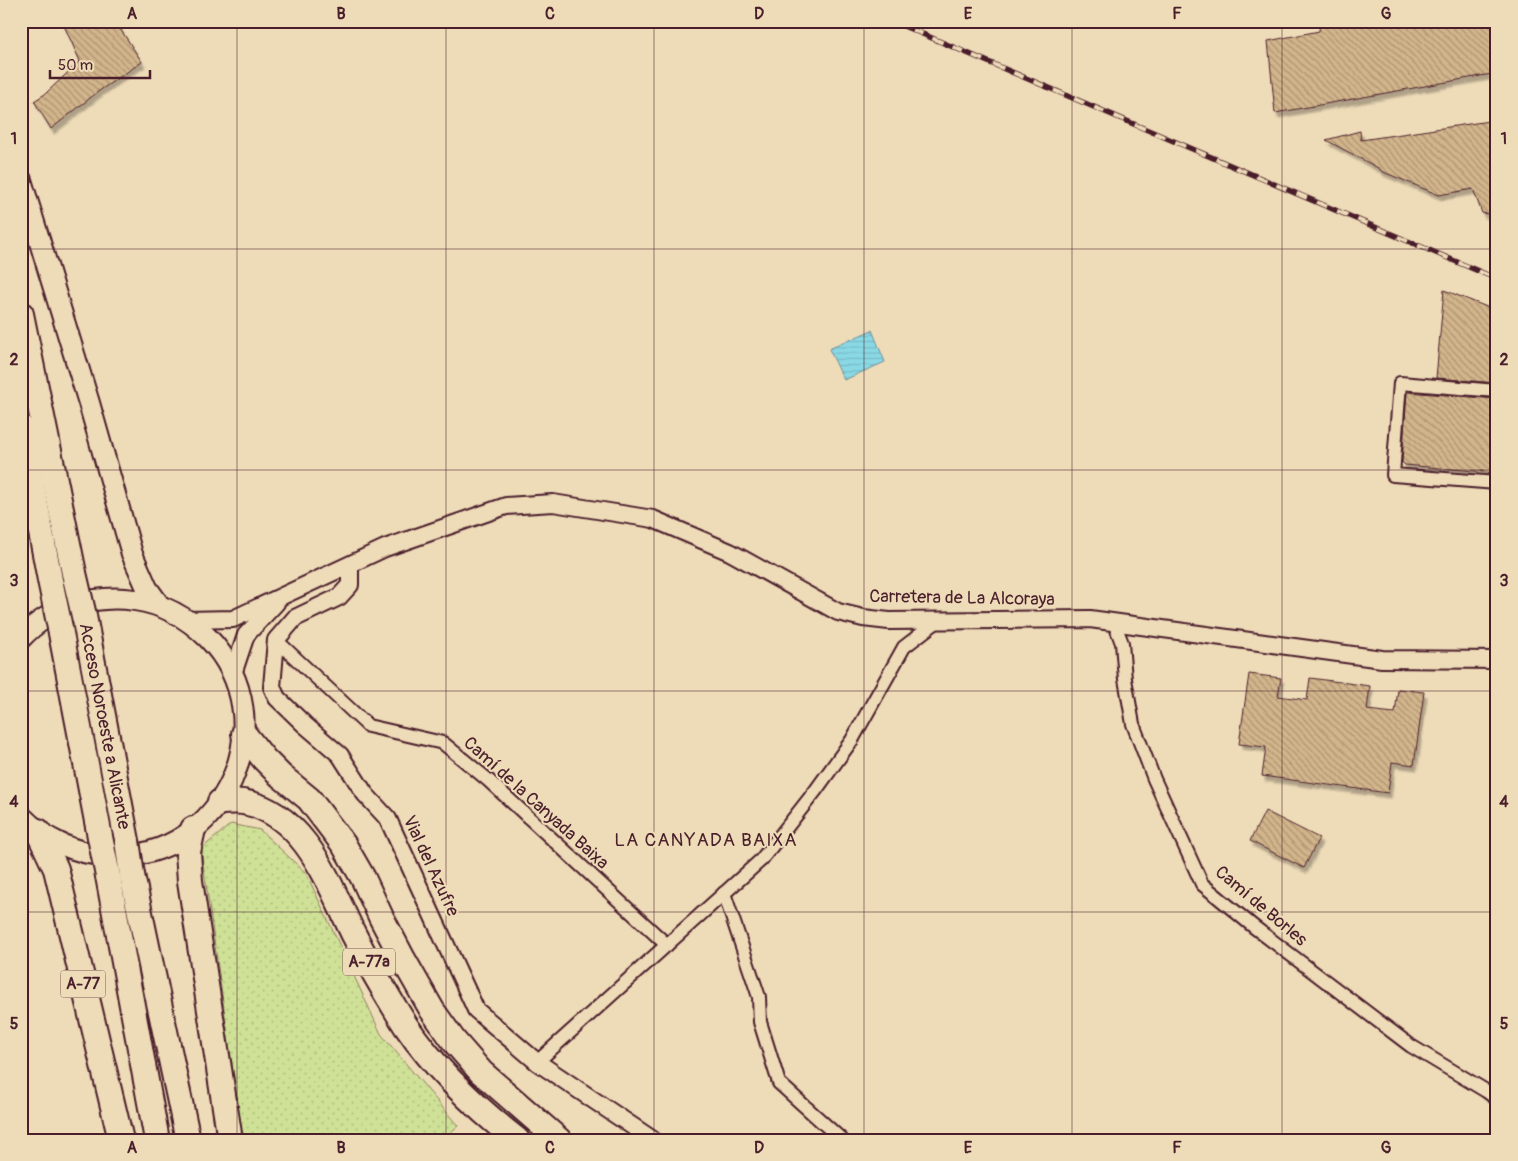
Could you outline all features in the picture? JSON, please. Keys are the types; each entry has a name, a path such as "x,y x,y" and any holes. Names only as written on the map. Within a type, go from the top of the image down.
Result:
{"highway":[{"name":"Acceso Noroeste a Alicante","path":"21,314 84,616 132,875 188,1140"},
{"name":"Acceso Noroeste a Alicante","path":"21,427 157,1140"},
{"name":"A-77a","path":"244,734 264,759 281,776 309,798 344,845 363,878 403,959 432,1010 454,1041 481,1072 559,1140"},
{"name":"A-77a","path":"220,802 243,802 264,809 298,834 323,871 356,940 389,999 424,1052 468,1099 517,1140"},
{"name":"A-77","path":"30,823 56,869 120,1140"},
{"path":"194,830 188,852 190,881 230,1140"}],"main road":[{"path":"21,180 92,412 132,554 147,588 160,606"},
{"path":"21,638 38,623 54,614 70,606 88,601 124,598 160,606 187,620 214,644 233,674 244,714 244,734 237,770 220,802 194,830 165,846 132,855 91,854 67,847 30,823"}],"street":[{"path":"1497,390 1400,383 1393,475 1497,483"},
{"name":"Carretera de La Alcoraya","path":"187,620 233,619 385,548 506,506 553,503 653,519 730,552 830,608 850,616 889,621 1090,619 1382,660 1497,660"},
{"path":"276,640 294,618 339,597 350,584 350,566"},
{"path":"233,674 246,635 285,594"},
{"path":"537,1062 761,860 816,790 852,740 904,647 939,620"},
{"name":"Camí de Borles","path":"1114,622 1122,643 1125,679 1133,724 1154,779 1202,884 1254,927 1411,1046 1497,1099"},
{"name":"Camí de la Canyada Baixa","path":"276,640 368,726 443,744 488,780 667,945"},
{"name":"Vial del Azufre","path":"276,640 272,687 277,698 340,755 365,794 388,819 476,1010 537,1062 653,1140"},
{"path":"724,893 759,997 760,1022 779,1083 842,1140"}],"green space":[{"path":"231,824 260,830 306,873 381,1034 458,1126 441,1140 243,1140 201,849"}],"water":[{"path":"872,330 885,362 844,380 829,349"}],"building":[{"path":"62,21 115,21 142,62 99,91 51,129 34,101 45,94 80,61"},
{"path":"1320,21 1497,21 1497,73 1275,113 1268,41 1319,31"},
{"path":"1496,120 1497,215 1482,213 1473,189 1439,195 1381,171 1326,140 1360,131 1361,140"},
{"path":"1444,290 1497,311 1497,383 1436,378"},
{"path":"1407,392 1497,399 1497,473 1405,465 1402,462"},
{"path":"1249,674 1281,678 1278,696 1307,700 1310,678 1370,686 1367,710 1395,713 1398,689 1424,692 1414,765 1392,762 1388,793 1262,776 1266,747 1239,744"},
{"path":"1265,811 1319,838 1304,868 1250,841"}],"railway":[{"path":"892,21 1497,279"}],"district":[{"name":"LA CANYADA BAIXA","path":"706,840"}]}
